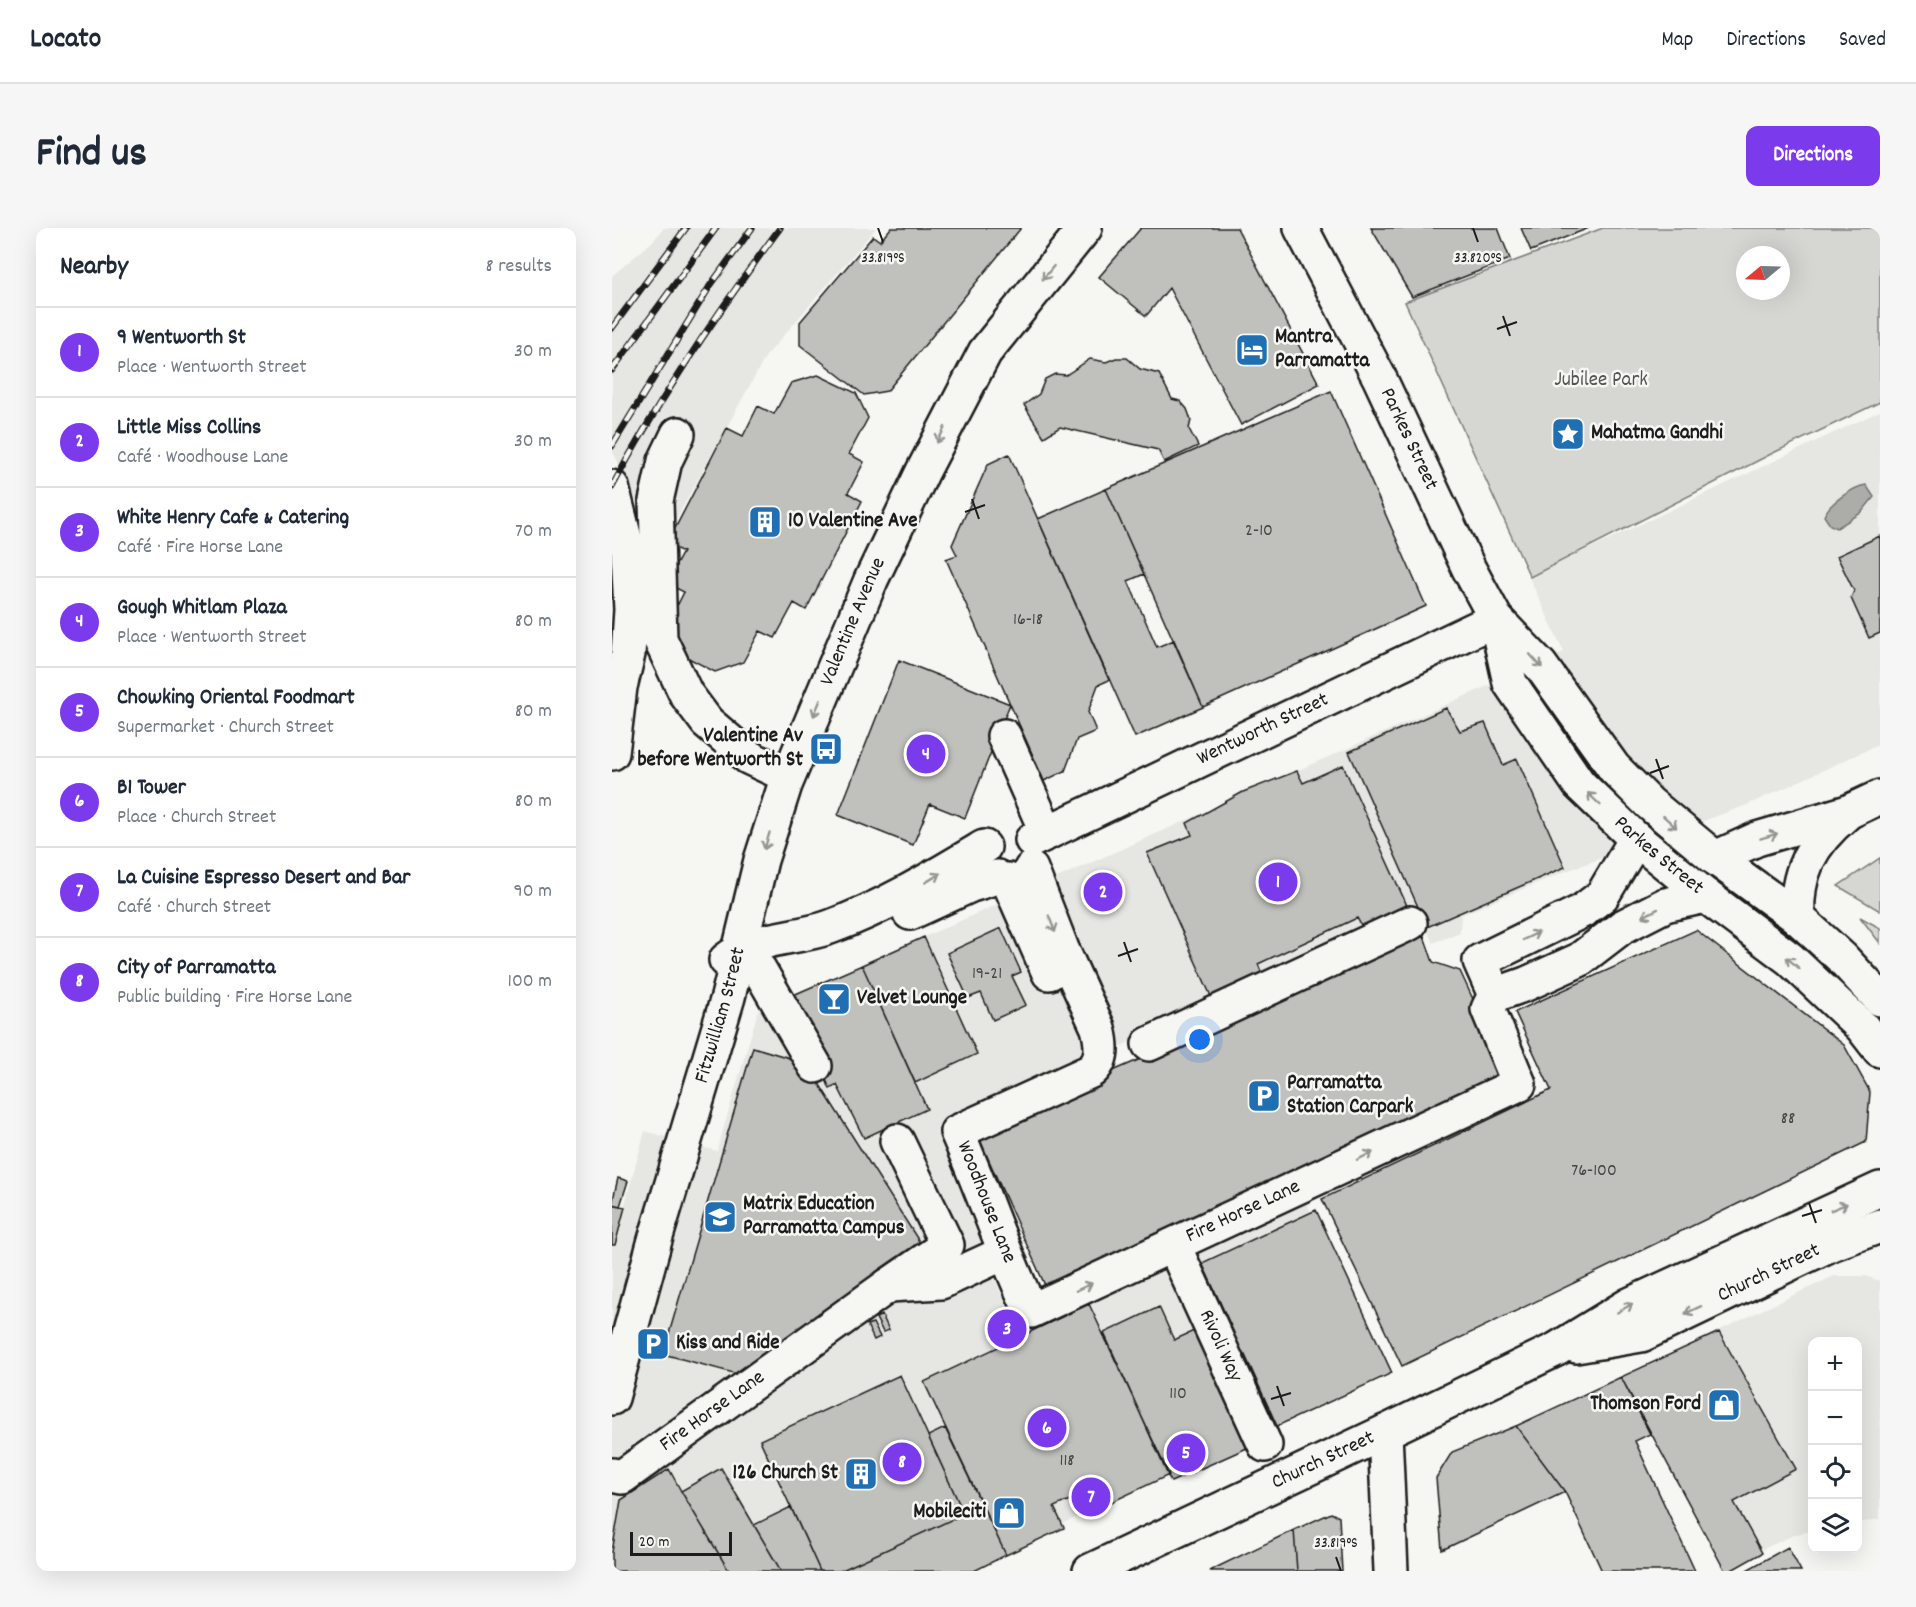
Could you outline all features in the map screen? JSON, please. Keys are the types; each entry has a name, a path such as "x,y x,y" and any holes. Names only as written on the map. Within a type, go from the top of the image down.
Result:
{"street":[{"name":"Valentine Avenue","path":"750,961 754,887 788,776 871,580 923,471 985,351 1085,228"},
{"name":"Parkes Street","path":"1301,228 1379,377 1469,569 1496,619 1541,666 1614,768 1682,833 1798,918 1842,958 1880,999"},
{"path":"678,434 665,461 656,501 660,639 686,694 707,722 748,757 788,776"},
{"path":"612,487 628,551 631,610 628,654 620,687 612,753"},
{"path":"612,580 612,640"},
{"name":"Parkes Street","path":"1496,619 1510,683 1579,784 1636,839 1706,896 1790,959 1862,1027 1880,1050"},
{"name":"Wentworth Street","path":"750,961 819,953 971,885 1496,619"},
{"path":"1004,736 1023,860 1098,1028 1101,1040 1092,1059"},
{"path":"1715,858 1757,839 1848,812 1880,797"},
{"path":"1798,918 1798,886 1809,853 1820,838 1848,812"},
{"name":"Wentworth Street","path":"728,997 746,976 750,961 782,938 818,931 911,891 984,848 992,834 1006,828 1021,830 1023,860"},
{"path":"1636,839 1602,896 1582,911 1480,961 1495,995 1579,960 1622,927 1665,905 1706,896"},
{"path":"984,848 985,863 1023,860"},
{"path":"754,887 757,906 767,930 782,938"},
{"name":"Woodhouse Lane","path":"1031,1311 1004,1253 988,1203 957,1132 1030,1105 1092,1059 1119,1057 1158,1046 1410,923"},
{"name":"Fitzwilliam Street","path":"612,1330 719,968 728,958 750,961"},
{"path":"750,961 815,1066"},
{"name":"Fire Horse Lane","path":"1031,1311 1519,1084 1488,1009 1495,995"},
{"name":"Fitzwilliam Street","path":"612,1398 655,1240 728,997"},
{"name":"Fire Horse Lane","path":"612,1475 622,1477 947,1245 897,1141"},
{"name":"Church Street","path":"1090,1571 1557,1349 1629,1305 1880,1189"},
{"name":"Church Street","path":"1557,1349 1641,1335 1831,1244 1880,1226"},
{"name":"Rivoli Way","path":"1174,1246 1265,1445"},
{"path":"889,1285 941,1282 1004,1253"},
{"path":"1385,1432 1391,1571"}],"shaded area":[{"path":"664,228 876,228 766,356 670,530 643,514 612,450 612,276 652,242"},
{"path":"1880,411 1880,744 1747,805 1566,871 1461,915 1460,932 1433,943 1418,909 1110,1051 1124,1085 953,1163 991,1247 982,1251 1018,1331 1304,1197 1383,1373 962,1571 612,1571 612,1204 624,1207 645,1131 717,1151 758,1011 1564,652 1529,577"},
{"path":"1866,485 1874,497 1861,513 1837,528 1830,525 1824,516 1831,506 1848,492"},
{"name":"Thomson Ford","path":"1834,1276 1865,1276 1880,1281 1880,1519 1862,1522 1862,1337 1808,1337 1808,1532 1796,1534 1761,1550 1762,1553 1730,1571 1725,1571 1621,1377"}],"green space":[{"name":"Jubilee Park","path":"1603,228 1880,228 1880,402 1771,454 1530,577 1405,302"},
{"path":"1880,858 1880,911 1838,886"},
{"path":"1860,917 1880,928 1880,943"}],"building":[{"path":"891,228 1021,228 887,391 864,395 800,345 800,322 873,236 880,241"},
{"name":"Mantra Parramatta","path":"1141,228 1237,228 1319,384 1241,425 1169,288 1146,316 1099,277"},
{"path":"1371,228 1498,228 1510,259 1412,297"},
{"path":"1521,228 1589,228 1531,251"},
{"path":"1116,358 1127,358 1140,369 1159,374 1172,399 1180,401 1187,409 1191,420 1189,429 1198,446 1164,462 1158,450 1060,427 1044,437 1024,405 1039,394 1045,379 1055,374 1066,375 1090,359 1106,362"},
{"name":"10 Valentine Ave","path":"818,375 856,393 868,418 849,454 864,462 848,493 862,501 806,610 794,603 775,638 760,631 743,662 715,672 677,652 668,624 684,592 666,583 683,552 667,544 727,428 743,436 758,406 774,414 791,383"},
{"path":"1331,391 1426,606 1203,707 1106,489"},
{"path":"1009,454 1109,680 1098,685 1088,712 1096,731 1077,739 1065,771 1044,781 946,559 957,555 952,545 988,464"},
{"path":"1106,489 1144,574 1128,581 1157,647 1174,640 1203,707 1135,737 1038,519"},
{"path":"1880,536 1880,633 1869,638 1851,598 1854,591 1837,556"},
{"path":"899,660 1010,704 965,818 930,804 913,845 838,815"},
{"path":"1446,708 1460,731 1485,723 1503,765 1517,759 1565,867 1427,927 1349,752"},
{"path":"1343,765 1409,910 1365,932 1357,918 1258,964 1264,979 1214,1003 1147,853 1192,835 1187,823 1243,792 1297,771 1303,783"},
{"path":"1001,928 1021,972 1012,976 1026,1005 993,1020 981,993 968,998 947,953"},
{"path":"1696,930 1844,1045 1870,1092 1866,1142 1402,1366 1322,1199 1551,1090 1515,1012"},
{"name":"Parramatta Station Carpark","path":"1424,936 1433,962 1460,971 1509,1077 1048,1292 977,1134 1113,1071"},
{"path":"924,937 977,1054 915,1083 862,965"},
{"path":"862,965 927,1109 864,1138 837,1085 830,1089 791,996"},
{"path":"753,1047 806,1063 922,1246 741,1375 663,1354"},
{"path":"618,1178 628,1181 620,1206 612,1204"},
{"path":"612,1204 625,1207 615,1245 612,1245"},
{"path":"1316,1210 1392,1373 1277,1426 1245,1355 1237,1359 1226,1336 1234,1333 1202,1263"},
{"path":"1089,1304 1169,1475 1084,1515 1076,1497 1054,1507 1064,1528 1006,1555 924,1382"},
{"path":"1159,1307 1174,1340 1196,1330 1249,1447 1171,1482 1104,1333"},
{"path":"882,1315 889,1330 883,1332 876,1318"},
{"path":"873,1323 880,1337 874,1340 867,1325"},
{"path":"1719,1332 1796,1469 1734,1502 1762,1553 1730,1571 1725,1571 1621,1377"},
{"name":"126 Church St","path":"900,1375 964,1514 840,1571 820,1571 760,1440"},
{"path":"1621,1377 1650,1434 1635,1441 1695,1571 1602,1571 1565,1492 1516,1426"},
{"path":"1516,1426 1565,1492 1442,1550 1436,1478 1452,1452"},
{"path":"945,1428 1006,1555 974,1571 840,1571 964,1514 928,1436"},
{"path":"721,1468 781,1571 729,1571 681,1491"},
{"path":"669,1469 729,1571 612,1571 612,1552 621,1500"},
{"path":"791,1507 820,1571 781,1571 754,1525"},
{"path":"1331,1513 1339,1517 1342,1571 1297,1571 1294,1530"},
{"path":"1294,1530 1297,1571 1209,1571"},
{"path":"1788,1547 1801,1571 1745,1571"}],"railway":[{"path":"612,328 686,228"},
{"path":"612,370 716,228"},
{"path":"612,446 710,286 752,228"},
{"path":"612,487 691,354 780,228"}],"place":[{"name":"Mantra Parramatta","path":"1252,350"},
{"name":"Mahatma Gandhi","path":"1568,434"},
{"name":"10 Valentine Ave","path":"765,522"},
{"name":"Valentine Av before Wentworth St","path":"826,749"},
{"name":"Gough Whitlam Plaza","path":"926,754"},
{"name":"9 Wentworth St","path":"1278,882"},
{"name":"Little Miss Collins","path":"1103,892"},
{"name":"Velvet Lounge","path":"834,999"},
{"name":"Parramatta Station Carpark","path":"1264,1096"},
{"name":"Matrix Education Parramatta Campus","path":"720,1217"},
{"name":"White Henry Cafe & Catering","path":"1007,1329"},
{"name":"Kiss and Ride","path":"653,1344"},
{"name":"Thomson Ford","path":"1724,1405"},
{"name":"B1 Tower","path":"1047,1428"},
{"name":"Chowking Oriental Foodmart","path":"1186,1453"},
{"name":"City of Parramatta","path":"902,1462"},
{"name":"126 Church St","path":"861,1474"},
{"name":"La Cuisine Espresso Desert and Bar","path":"1091,1497"},
{"name":"Mobileciti","path":"1009,1513"}]}
